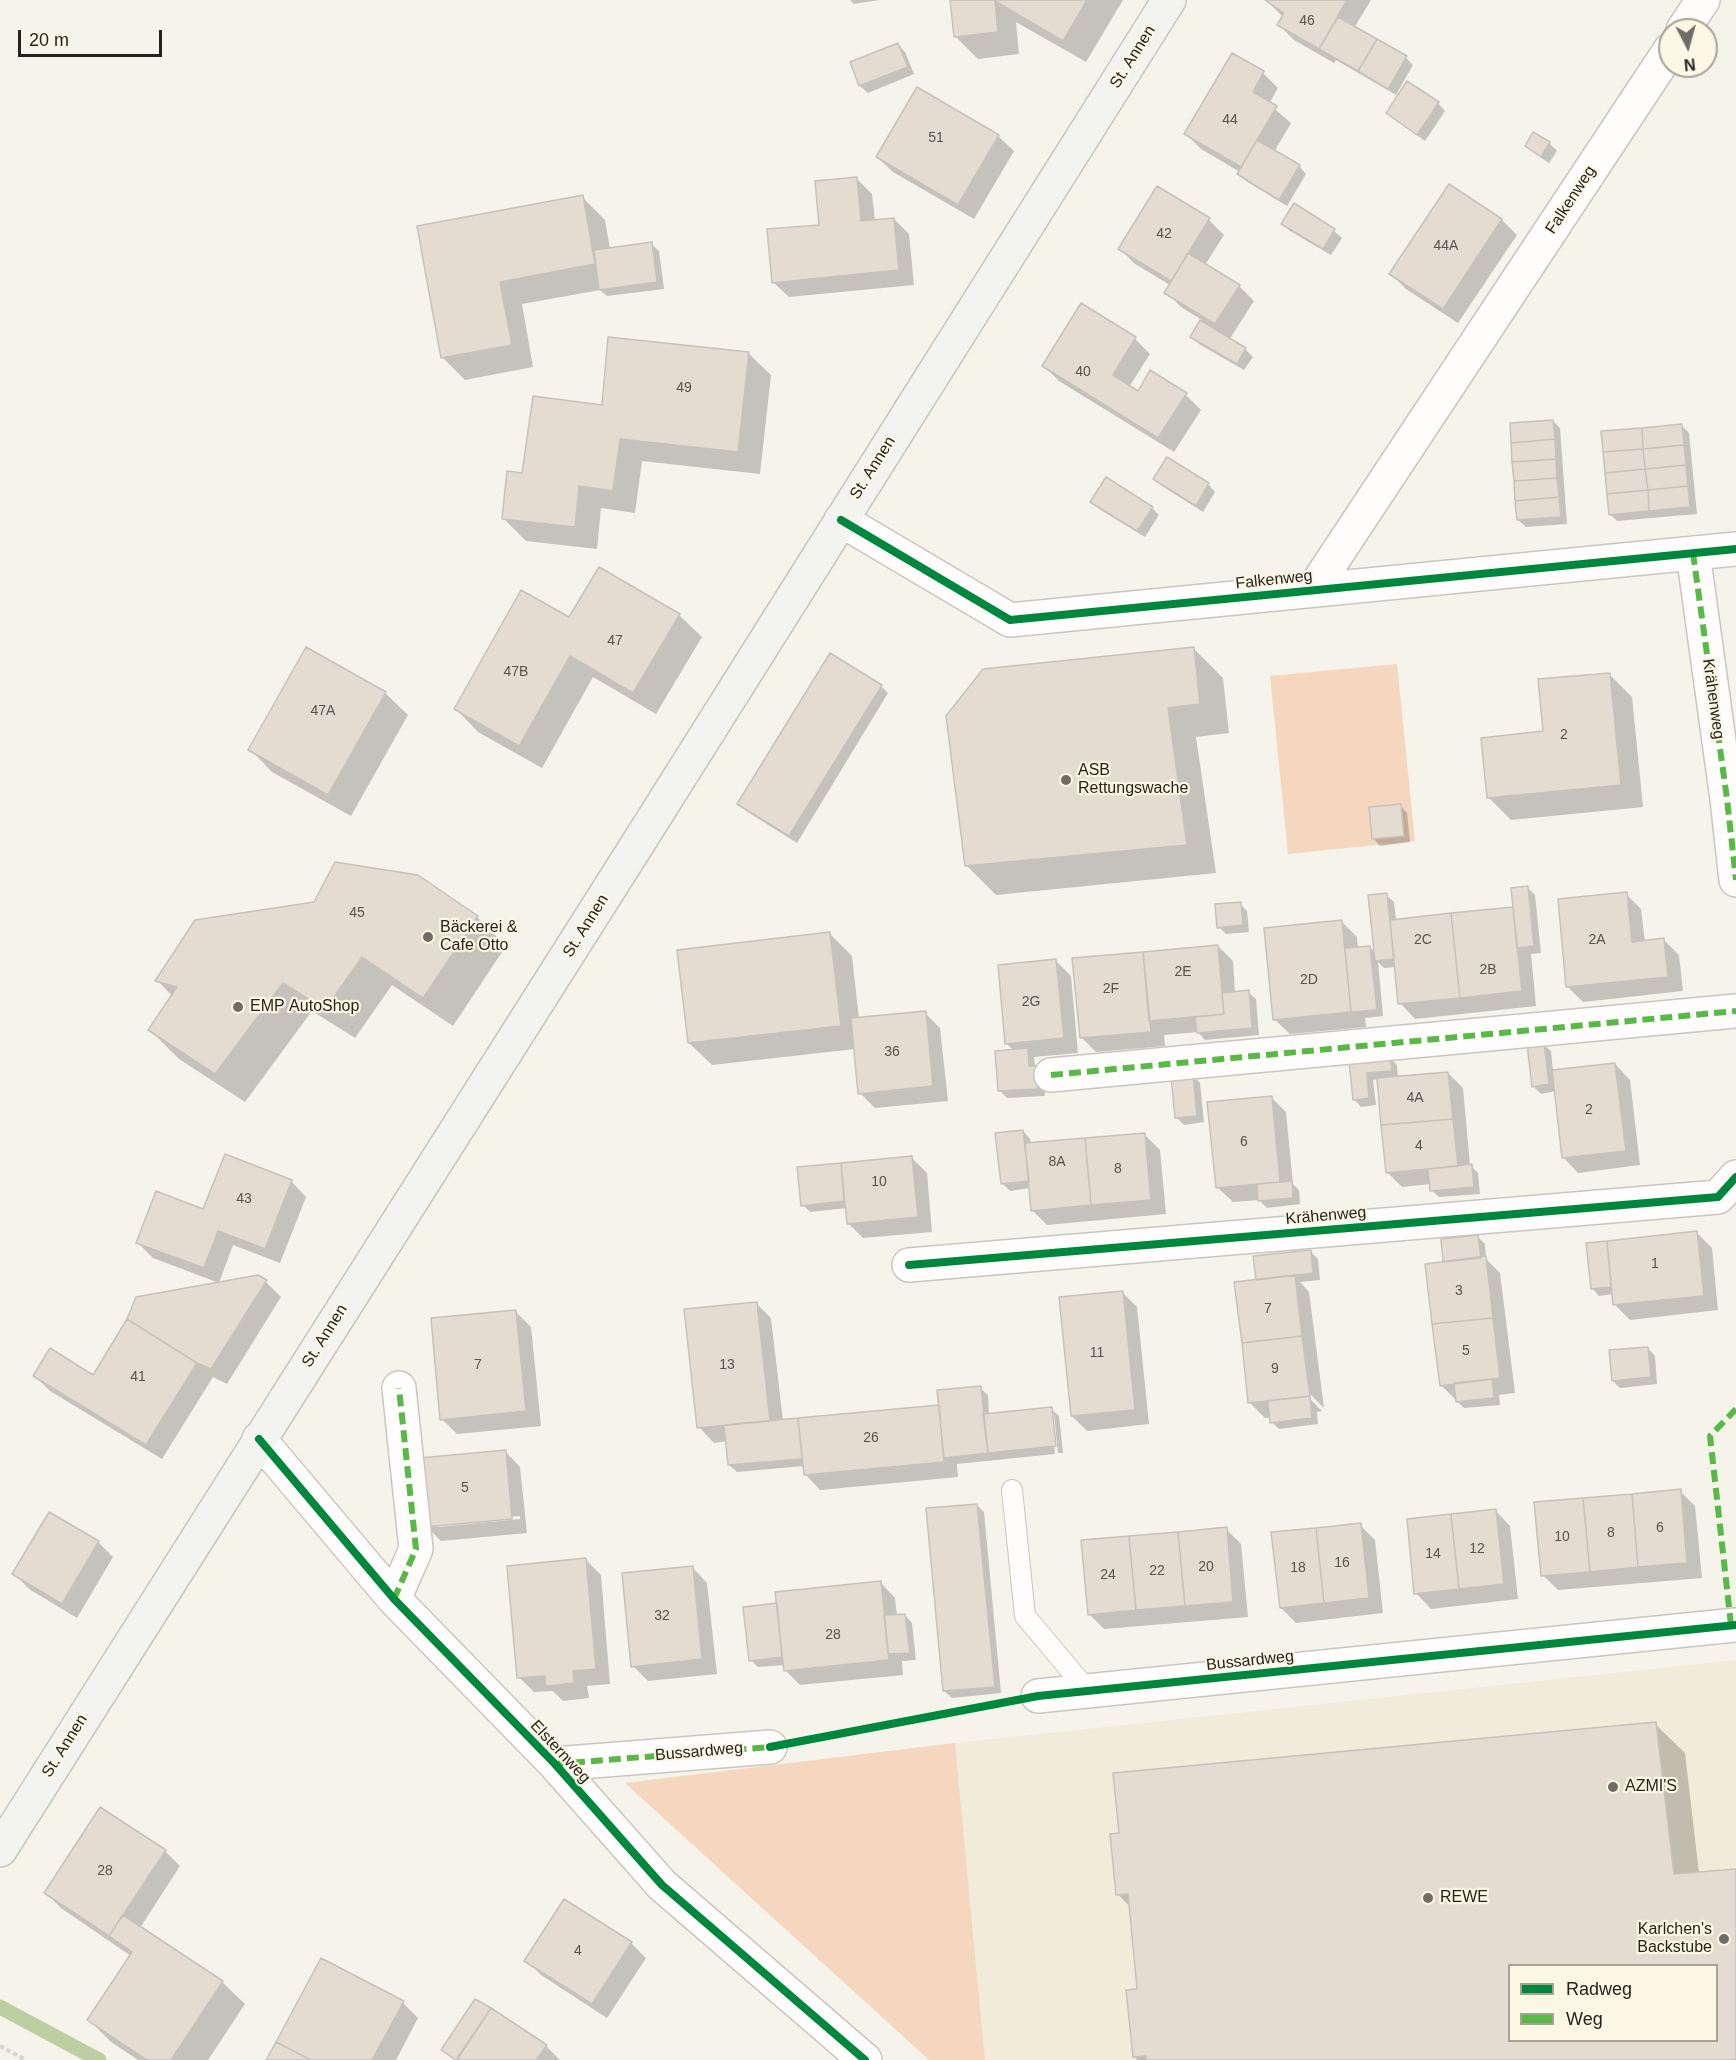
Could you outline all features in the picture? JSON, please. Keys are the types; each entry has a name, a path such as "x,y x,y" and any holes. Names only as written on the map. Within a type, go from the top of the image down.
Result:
{"main road":[{"name":"St. Annen","path":"0,1850 1169,0"}],"street":[{"path":"1691,18 1703,0"},
{"name":"Falkenweg","path":"1313,590 1658,68"},
{"name":"Falkenweg","path":"841,520 1010,620 1736,549"},
{"name":"Krähenweg","path":"1694,553 1736,880"},
{"path":"1051,1075 1736,1011"},
{"name":"Krähenweg","path":"909,1265 1718,1197 1736,1178"},
{"path":"394,1599 416,1549 399,1388"},
{"name":"Elsternweg","path":"259,1439 394,1599 555,1764 662,1886 865,2060"},
{"name":"Bussardweg","path":"1038,1696 1736,1625"},
{"name":"Bussardweg","path":"555,1764 771,1747"}],"lane":[{"path":"1012,1490 1025,1616 1088,1691"}],"path":[{"path":"0,2046 26,2060"}],"shaded area":[{"path":"1397,664 1415,841 1288,854 1270,676"},
{"path":"1736,1660 1736,2060 985,2060 955,1743"},
{"path":"955,1743 985,2060 929,2060 625,1783"}],"building":[{"path":"950,0 1087,0 1063,41 995,1 998,32 954,37"},
{"path":"1265,0 1347,0 1319,49 1277,25 1284,13"},
{"path":"1338,17 1377,39 1358,71 1319,49"},
{"path":"1377,39 1407,56 1388,89 1358,71"},
{"path":"898,43 908,67 859,86 850,62"},
{"path":"1232,53 1264,71 1253,92 1277,106 1241,167 1184,134"},
{"path":"1407,81 1439,102 1417,135 1386,113"},
{"path":"917,87 999,135 958,205 876,157"},
{"path":"1533,132 1550,142 1541,157 1525,146"},
{"path":"1257,140 1300,165 1279,200 1237,174"},
{"path":"857,177 861,221 894,218 899,270 772,283 767,229 819,225 815,181"},
{"path":"1449,184 1502,219 1443,309 1389,274"},
{"path":"1157,186 1210,218 1171,281 1118,249"},
{"path":"583,195 595,264 500,282 512,345 441,358 417,226"},
{"path":"1294,203 1335,229 1323,249 1281,224"},
{"path":"652,242 657,282 599,290 594,250"},
{"path":"1188,253 1240,285 1215,324 1164,293"},
{"path":"1081,303 1136,337 1113,375 1138,391 1150,370 1187,393 1158,438 1042,366"},
{"path":"1200,320 1246,348 1237,364 1190,337"},
{"path":"608,337 749,352 738,452 620,439 613,491 579,486 575,527 502,519 507,471 522,473 533,396 602,405"},
{"path":"1553,420 1555,439 1511,443 1510,423"},
{"path":"1682,424 1684,445 1643,449 1642,428"},
{"path":"1642,428 1643,449 1603,452 1601,431"},
{"path":"1555,439 1556,459 1512,462 1511,443"},
{"path":"1684,445 1686,465 1645,469 1643,449"},
{"path":"1643,449 1645,469 1605,473 1603,452"},
{"path":"1167,457 1209,483 1196,506 1153,479"},
{"path":"1556,459 1557,478 1514,481 1512,462"},
{"path":"1686,465 1688,486 1648,490 1645,469"},
{"path":"1645,469 1648,490 1607,494 1605,473"},
{"path":"1106,477 1153,507 1137,531 1090,502"},
{"path":"1557,478 1559,497 1515,501 1514,481"},
{"path":"1688,486 1690,507 1649,511 1648,490"},
{"path":"1648,490 1649,511 1609,515 1607,494"},
{"path":"1559,497 1561,517 1517,520 1515,501"},
{"path":"599,567 680,614 633,693 570,656 519,746 454,709 521,590 569,617"},
{"path":"306,647 386,692 328,795 248,750"},
{"name":"ASB Rettungswache","path":"1194,647 1200,704 1168,708 1187,845 965,866 946,716 983,669"},
{"path":"830,653 882,685 789,836 737,804"},
{"path":"1610,673 1621,785 1487,798 1481,738 1543,731 1538,679"},
{"path":"1401,804 1404,836 1372,839 1369,807"},
{"path":"335,862 418,875 478,916 423,998 362,957 325,1010 283,983 215,1074 148,1030 177,987 155,981 195,920 314,902"},
{"path":"1528,886 1534,946 1517,948 1511,888"},
{"path":"1627,892 1632,942 1664,938 1668,977 1566,987 1558,899"},
{"path":"1387,893 1394,959 1375,961 1368,895"},
{"path":"1241,902 1243,925 1217,928 1215,904"},
{"path":"1513,907 1522,991 1460,998 1451,913"},
{"path":"1451,913 1460,998 1398,1004 1390,920"},
{"path":"1342,920 1351,1012 1273,1020 1264,928"},
{"path":"830,932 841,1026 688,1043 677,950"},
{"path":"1218,945 1224,1014 1149,1021 1143,952"},
{"path":"1370,946 1377,1010 1351,1012 1345,948"},
{"path":"1143,952 1151,1032 1080,1038 1072,958"},
{"path":"1056,959 1064,1038 1005,1044 998,965"},
{"path":"1249,990 1252,1028 1197,1033 1195,1017 1224,1014 1222,993"},
{"path":"926,1011 933,1086 858,1094 851,1018"},
{"path":"1544,1042 1549,1084 1532,1087 1527,1044"},
{"path":"1028,1048 1029,1066 1036,1066 1038,1089 998,1091 995,1051"},
{"path":"1390,1057 1392,1071 1367,1073 1369,1098 1353,1100 1349,1061"},
{"path":"1615,1063 1626,1151 1562,1158 1552,1070"},
{"path":"1448,1072 1453,1119 1381,1125 1377,1078"},
{"path":"1193,1074 1197,1116 1175,1118 1171,1076"},
{"path":"1272,1096 1280,1182 1216,1188 1207,1102"},
{"path":"1453,1119 1458,1166 1386,1173 1381,1125"},
{"path":"1023,1130 1029,1181 1001,1184 995,1133"},
{"path":"1145,1133 1151,1200 1091,1205 1085,1138"},
{"path":"1085,1138 1091,1205 1031,1211 1025,1143"},
{"path":"225,1154 292,1180 265,1249 218,1231 204,1268 136,1243 156,1191 203,1209"},
{"path":"912,1156 918,1217 847,1224 841,1163"},
{"path":"841,1163 844,1201 801,1206 797,1167"},
{"path":"1472,1164 1474,1187 1430,1191 1428,1169"},
{"path":"1292,1181 1293,1198 1258,1201 1257,1184"},
{"path":"1697,1231 1704,1296 1613,1305 1607,1241"},
{"path":"1478,1235 1481,1258 1443,1262 1441,1239"},
{"path":"1607,1241 1611,1287 1591,1289 1586,1243"},
{"path":"1311,1250 1313,1273 1256,1280 1253,1256"},
{"path":"1486,1256 1493,1318 1432,1324 1425,1264"},
{"path":"258,1275 267,1280 211,1369 197,1363 127,1319 136,1297"},
{"path":"1295,1275 1302,1336 1242,1343 1234,1282"},
{"path":"1123,1291 1135,1410 1071,1416 1059,1297"},
{"path":"757,1302 770,1421 697,1428 684,1309"},
{"path":"516,1310 526,1411 440,1420 431,1318"},
{"path":"1493,1318 1500,1378 1440,1386 1432,1324"},
{"path":"127,1319 197,1363 146,1445 33,1376 50,1348 93,1375"},
{"path":"1302,1336 1310,1396 1248,1403 1242,1343"},
{"path":"1648,1347 1651,1377 1612,1381 1609,1350"},
{"path":"1492,1379 1494,1398 1456,1402 1454,1383"},
{"path":"981,1386 988,1453 944,1458 937,1390"},
{"path":"1310,1396 1312,1418 1270,1423 1268,1401"},
{"path":"939,1405 944,1462 804,1475 798,1418"},
{"path":"1052,1407 1056,1446 988,1453 983,1414"},
{"path":"798,1418 802,1459 728,1465 724,1425"},
{"path":"506,1450 512,1519 425,1527 419,1458"},
{"path":"1681,1489 1687,1563 1638,1567 1632,1494"},
{"path":"1632,1494 1638,1567 1590,1572 1583,1498"},
{"path":"1583,1498 1590,1572 1541,1576 1534,1502"},
{"path":"977,1504 995,1687 943,1691 926,1508"},
{"path":"1496,1509 1504,1584 1459,1589 1451,1514"},
{"path":"49,1512 99,1541 62,1604 12,1574"},
{"path":"1451,1514 1459,1589 1414,1594 1407,1519"},
{"path":"1361,1523 1369,1598 1324,1603 1316,1528"},
{"path":"1227,1527 1233,1602 1185,1606 1178,1532"},
{"path":"1316,1528 1324,1603 1280,1608 1271,1532"},
{"path":"1178,1532 1185,1606 1136,1610 1129,1536"},
{"path":"1129,1536 1136,1610 1088,1615 1081,1540"},
{"path":"586,1558 596,1669 573,1671 574,1683 546,1686 545,1676 517,1678 507,1566"},
{"path":"693,1566 702,1659 631,1667 622,1573"},
{"path":"881,1581 889,1660 784,1671 775,1592"},
{"path":"777,1603 782,1657 749,1661 743,1607"},
{"path":"905,1614 910,1653 888,1654 884,1615"},
{"path":"1656,1722 1674,1874 1736,1869 1736,2060 1146,2060 1146,2056 1133,2057 1126,1990 1137,1989 1128,1894 1116,1895 1110,1834 1119,1833 1113,1773"},
{"path":"100,1807 166,1850 109,1936 44,1893"},
{"path":"564,1899 632,1942 592,2004 524,1961"},
{"path":"123,1915 223,1981 171,2060 147,2060 87,2020 132,1952 109,1936"},
{"path":"321,1958 404,2001 372,2060 311,2060 276,2042"},
{"path":"475,1999 491,2008 456,2060 441,2050"},
{"path":"491,2008 547,2045 536,2060 457,2060"},
{"path":"276,2042 311,2060 266,2060"}],"waterway":[{"path":"0,2007 99,2060"}],"marked path":[{"path":"1693,553 1736,880"},
{"path":"1051,1075 1736,1011"},
{"path":"394,1599 416,1549 399,1388"},
{"path":"1731,1625 1710,1436 1736,1409"},
{"path":"555,1764 770,1747"}],"cycle path":[{"path":"841,520 1010,620 1736,549"},
{"path":"909,1265 1718,1197 1736,1177"},
{"path":"259,1439 394,1599 555,1764 662,1885 865,2060"},
{"path":"770,1747 1038,1696 1736,1625"}],"place":[{"name":"ASB Rettungswache","path":"1066,780"},
{"name":"Bäckerei & Cafe Otto","path":"428,937"},
{"name":"EMP AutoShop","path":"238,1007"},
{"name":"AZMI'S","path":"1613,1787"},
{"name":"REWE","path":"1428,1898"},
{"name":"Karlchen's Backstube","path":"1724,1939"}]}
